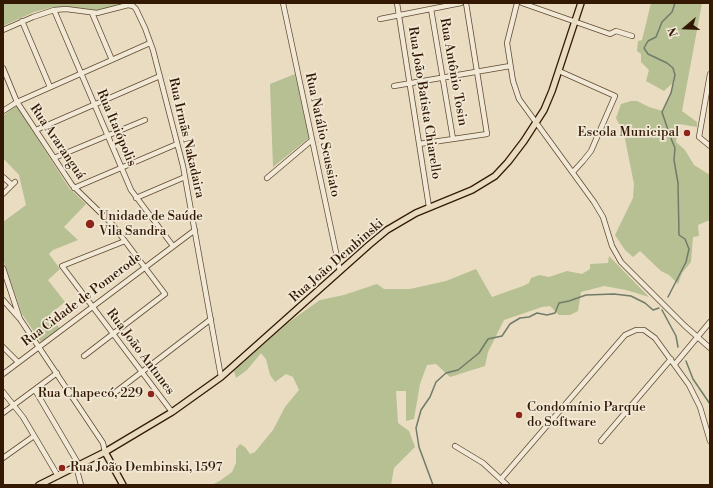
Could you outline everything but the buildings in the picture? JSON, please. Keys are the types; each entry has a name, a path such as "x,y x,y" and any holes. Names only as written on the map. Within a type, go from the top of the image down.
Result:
{"main road":[{"name":"Rua João Dembinski","path":"39,485 105,452 172,412 221,377 388,230 407,218 429,207 472,190 495,176 508,162 536,124 550,97 582,3"},
{"path":"105,452 123,485"}],"street":[{"name":"Rua Natálio Scussiato","path":"282,3 340,271"},
{"name":"Rua João Batista Chiarello","path":"397,3 429,207"},
{"path":"380,19 461,3"},
{"path":"419,144 487,134 466,3"},
{"path":"517,3 507,43 516,94 536,124 599,209 605,222 612,246 621,262 710,348"},
{"path":"522,3 575,23 610,34 616,31 632,36"},
{"name":"Rua Irmãs Nakadaira","path":"92,13 101,13 130,5 136,9 150,43 160,76 185,177 221,377"},
{"path":"3,30 54,10 66,9 92,13 112,60"},
{"name":"Rua Antônio Tosin","path":"431,9 453,139"},
{"name":"Rua Itaiópolis","path":"54,10 121,167 136,198 173,246"},
{"path":"22,22 50,87"},
{"path":"3,111 17,102 150,43"},
{"path":"394,86 510,66"},
{"name":"Rua Araranguá","path":"3,68 17,102 74,188 107,219 165,294 113,334"},
{"path":"559,71 615,96 591,151 573,172"},
{"path":"710,74 699,137 710,146"},
{"path":"36,130 160,76"},
{"path":"54,158 145,120"},
{"path":"267,178 312,140"},
{"path":"74,188 177,144"},
{"path":"3,177 13,184 3,194"},
{"path":"136,198 185,177"},
{"name":"Rua Cidade de Pomerode","path":"3,374 195,230"},
{"name":"Rua João Antunes","path":"125,241 62,266 172,412"},
{"path":"3,268 20,319"},
{"path":"4,304 20,319 39,346 103,443 105,452"},
{"path":"114,394 211,319"},
{"path":"675,364 710,322"},
{"path":"501,479 624,335 641,329 659,342 697,399 710,442"},
{"path":"84,356 113,334"},
{"path":"3,347 18,362"},
{"path":"601,441 671,359"},
{"path":"3,413 57,373"},
{"path":"35,390 78,466 81,485"},
{"path":"3,392 14,405 58,476"},
{"path":"3,458 34,436"},
{"path":"455,446 476,458 507,485"}],"green space":[{"path":"3,3 125,3 98,11 53,7 34,12 3,26"},
{"path":"651,3 702,3 682,111 697,122 697,127 679,124 676,142 685,150 694,165 710,175 710,220 698,225 699,236 693,237 691,262 682,273 678,284 669,275 661,271 640,251 633,257 625,250 615,235 633,198 634,184 624,134 616,118 621,104 637,101 649,107 663,111 675,81 664,91 646,81 649,70 641,62 641,54 637,51 638,41 642,40"},
{"path":"295,74 309,138 273,167 270,84"},
{"path":"16,105 69,188 86,204 64,227 78,240 53,250 49,254 60,269 48,280 65,302 50,314 60,329 41,342 22,314 3,259 3,222 26,205 19,175 3,158 3,116"},
{"path":"609,256 649,297 626,290 604,286 581,292 578,311 570,315 559,315 550,306 542,307 504,320 488,352 485,366 450,377 436,364 427,365 420,384 414,419 406,421 406,391 396,391 398,423 409,431 415,447 394,468 391,485 212,485 232,472 236,463 236,449 240,444 245,447 250,454 255,452 273,430 285,407 299,390 293,377 286,374 275,382 270,375 266,359 261,353 247,370 236,378 234,371 289,322 320,300 344,295 377,284 384,289 410,289 446,281 476,269 492,297 523,286 529,283 531,278 539,275 549,277 567,271 582,274 590,269 590,264 608,263"}],"waterway":[{"path":"668,297 686,262 689,249 685,239 679,235 678,183 674,160 675,148 662,112 671,93 675,75 673,68 667,63 648,54 644,48 648,41 656,37 662,22 672,12 675,3"},
{"path":"433,485 419,447 416,428 421,410 430,397 436,382 446,373 458,370 479,353 488,339 502,336 510,324 520,318 529,317 537,313 547,315 555,313 559,303 586,295 614,294 631,296 645,303 653,310 659,308"},
{"path":"662,310 676,336 678,347"},
{"path":"686,361 693,379 710,404"}],"place":[{"name":"Escola Municipal","path":"687,133"},
{"name":"Unidade de Saúde Vila Sandra","path":"90,224"},
{"name":"Rua Chapecó, 229","path":"151,394"},
{"name":"Condomínio Parque do Software","path":"519,415"},
{"name":"Rua João Dembinski, 1597","path":"62,468"}]}
